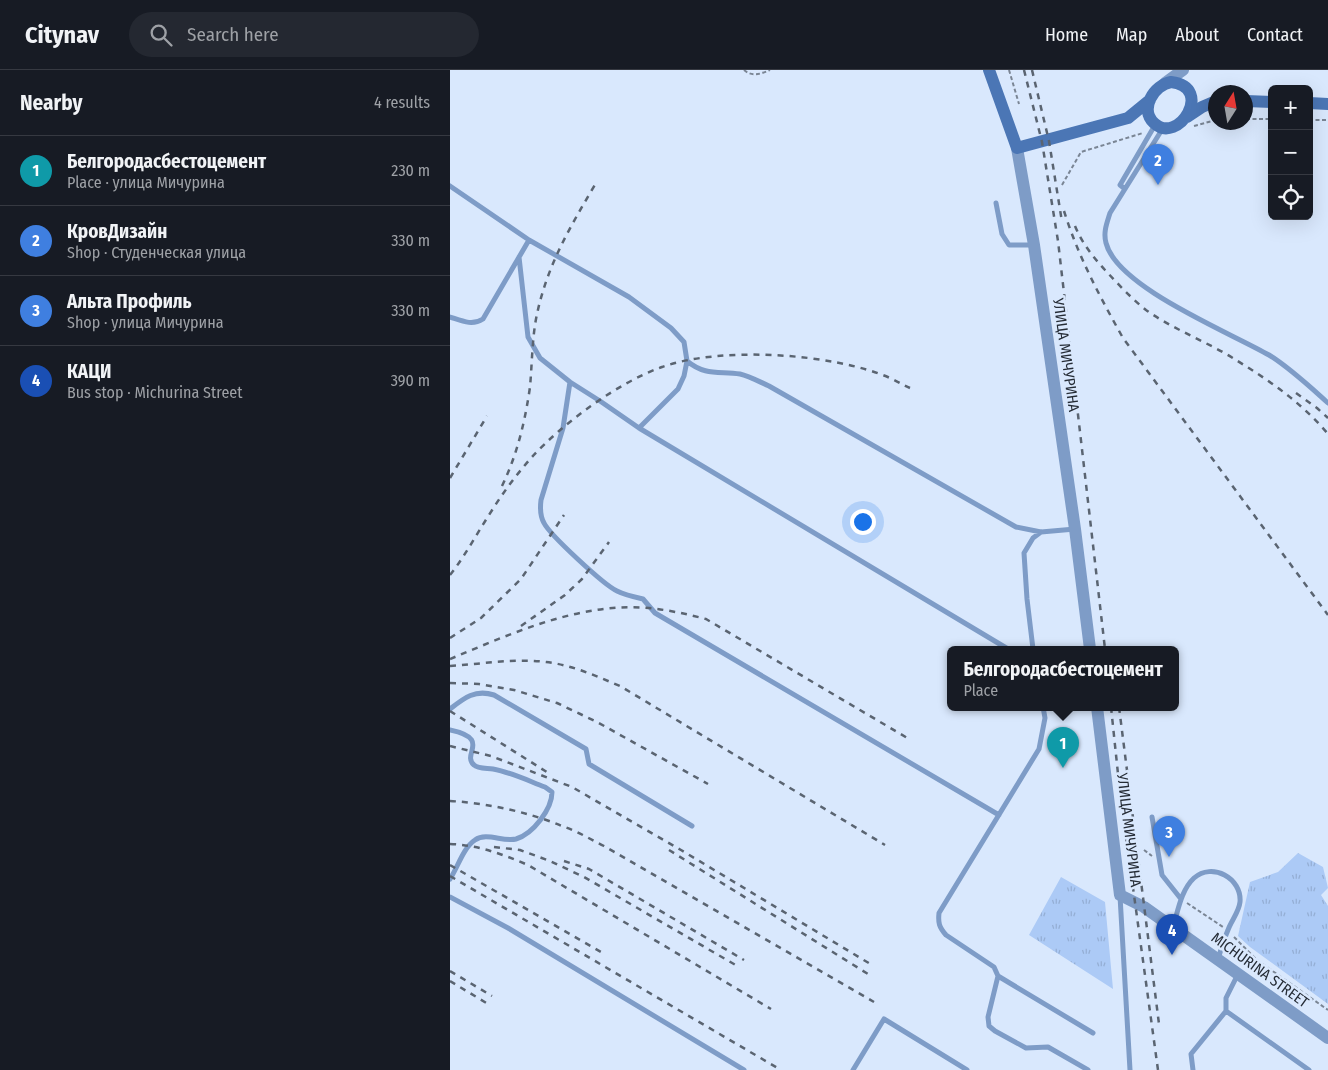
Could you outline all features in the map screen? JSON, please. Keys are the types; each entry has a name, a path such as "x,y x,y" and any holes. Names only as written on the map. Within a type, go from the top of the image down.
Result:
{"main road":[{"name":"УЛИЦА МИЧУРИНА","path":"989,70 1017,148"},
{"path":"1017,148 1128,118 1150,100 1160,86 1165,83 1176,82 1188,90 1208,97"},
{"path":"1186,123 1192,102 1188,90"},
{"path":"1150,100 1148,112 1156,126"},
{"path":"1253,101 1268,102"},
{"path":"1313,103 1328,104"},
{"path":"1128,118 1156,126 1174,127 1186,123 1202,107 1208,104"}],"street":[{"path":"1165,83 1183,70"},
{"path":"1188,90 1190,70"},
{"name":"УЛИЦА МИЧУРИНА","path":"1017,148 1034,245 1075,529 1090,646"},
{"name":"УЛИЦА МИЧУРИНА","path":"1097,711 1120,895 1144,907 1173,927"},
{"name":"MICHURINA STREET","path":"1173,927 1328,1038"}],"lane":[{"path":"1125,189 1120,185 1156,126"},
{"path":"1156,126 1125,189 1110,213 1105,227 1105,241 1110,254 1135,281 1199,320 1268,355 1285,366 1328,403"},
{"path":"450,186 529,240 628,297 671,328 684,342 687,361 684,376 678,389 639,428"},
{"path":"996,203 1002,234 1009,245 1034,245"},
{"path":"450,317 471,324 483,319 529,240"},
{"path":"519,258 528,336 540,358 570,382 639,428 1003,646"},
{"path":"687,361 695,368 708,372 742,374 769,386 1016,528 1041,532 1075,529"},
{"path":"570,382 563,428 541,500 540,510 543,521 552,534 607,585 628,596 642,598 655,613 999,815"},
{"path":"1033,646 1024,553 1033,538 1041,532"},
{"path":"450,709 466,696 485,692 494,695 586,749 589,764 692,826"},
{"path":"1044,711 1045,718 1039,749 940,913 938,922 940,929 946,934 994,967 998,976 1093,1033"},
{"path":"450,730 462,732 472,739 471,761 474,765 494,769 545,787 552,792 552,800 542,818 528,833 516,839 487,837 477,839 469,844 450,879"},
{"path":"1152,817 1162,875 1182,899"},
{"path":"1173,927 1188,885 1195,877 1205,872 1216,872 1226,875 1234,882 1239,892 1240,903 1227,930 1218,960"},
{"path":"1120,895 1130,1070"},
{"path":"450,897 516,933 744,1070"},
{"path":"1193,1070 1191,1054 1226,1011 1226,998 1238,974"},
{"path":"998,976 988,1017 989,1026 1026,1048 1048,1047 1088,1070"},
{"path":"1226,1011 1309,1070"},
{"path":"853,1070 884,1019 967,1070"}],"path":[{"path":"744,70 760,75 770,70"},
{"path":"1009,70 1019,104"},
{"path":"1253,119 1268,119"},
{"path":"1313,120 1328,120"},
{"path":"1186,123 1208,121"},
{"path":"1062,185 1081,152 1156,126"},
{"path":"1182,899 1227,930 1257,960 1328,1010"}],"green space":[{"path":"1298,853 1323,867 1328,888 1321,895 1328,906 1328,1004 1250,947 1238,936 1250,882 1278,872"},
{"path":"1061,877 1105,902 1113,989 1029,935"}],"railway":[{"path":"1024,70 1042,142 1058,241 1105,646"},
{"path":"1032,70 1049,141 1062,222"},
{"path":"502,486 520,438 526,413 535,327 540,300 560,248 596,183"},
{"path":"1064,211 1083,260 1123,338 1328,615"},
{"path":"1075,226 1084,244 1096,260 1135,301 1168,324 1225,354 1261,376 1296,402 1328,434"},
{"path":"450,575 504,492 545,444 575,418 610,393 662,367 686,360 714,356 777,355 808,358 866,369 910,388"},
{"path":"1296,393 1328,418"},
{"path":"450,478 487,416"},
{"path":"450,638 481,618 521,579 564,515"},
{"path":"521,626 565,595 582,579 609,542"},
{"path":"450,659 522,630 572,615 623,607 670,611 706,619 909,739"},
{"path":"450,666 534,661 565,666 602,678 620,686 885,845"},
{"path":"450,683 479,684 514,690 557,703 597,722 708,784"},
{"path":"450,711 550,774"},
{"path":"1111,711 1120,793 1158,1070"},
{"path":"1120,711 1159,1024"},
{"path":"450,746 491,756 572,787 872,965"},
{"path":"450,801 521,812 568,828 604,846 874,1002"},
{"path":"450,844 490,851 528,865 771,1009"},
{"path":"494,847 520,850 550,861 584,877 739,967"},
{"path":"669,850 868,974"},
{"path":"564,861 589,869 744,960"},
{"path":"450,865 601,952"},
{"path":"450,876 781,1070"},
{"path":"450,971 492,996"},
{"path":"450,981 488,1004"}],"place":[{"name":"КровДизайн","path":"1158,185"},
{"name":"Белгородасбестоцемент","path":"1063,768"},
{"name":"Альта Профиль","path":"1169,857"},
{"name":"КАЦИ","path":"1172,955"}]}
